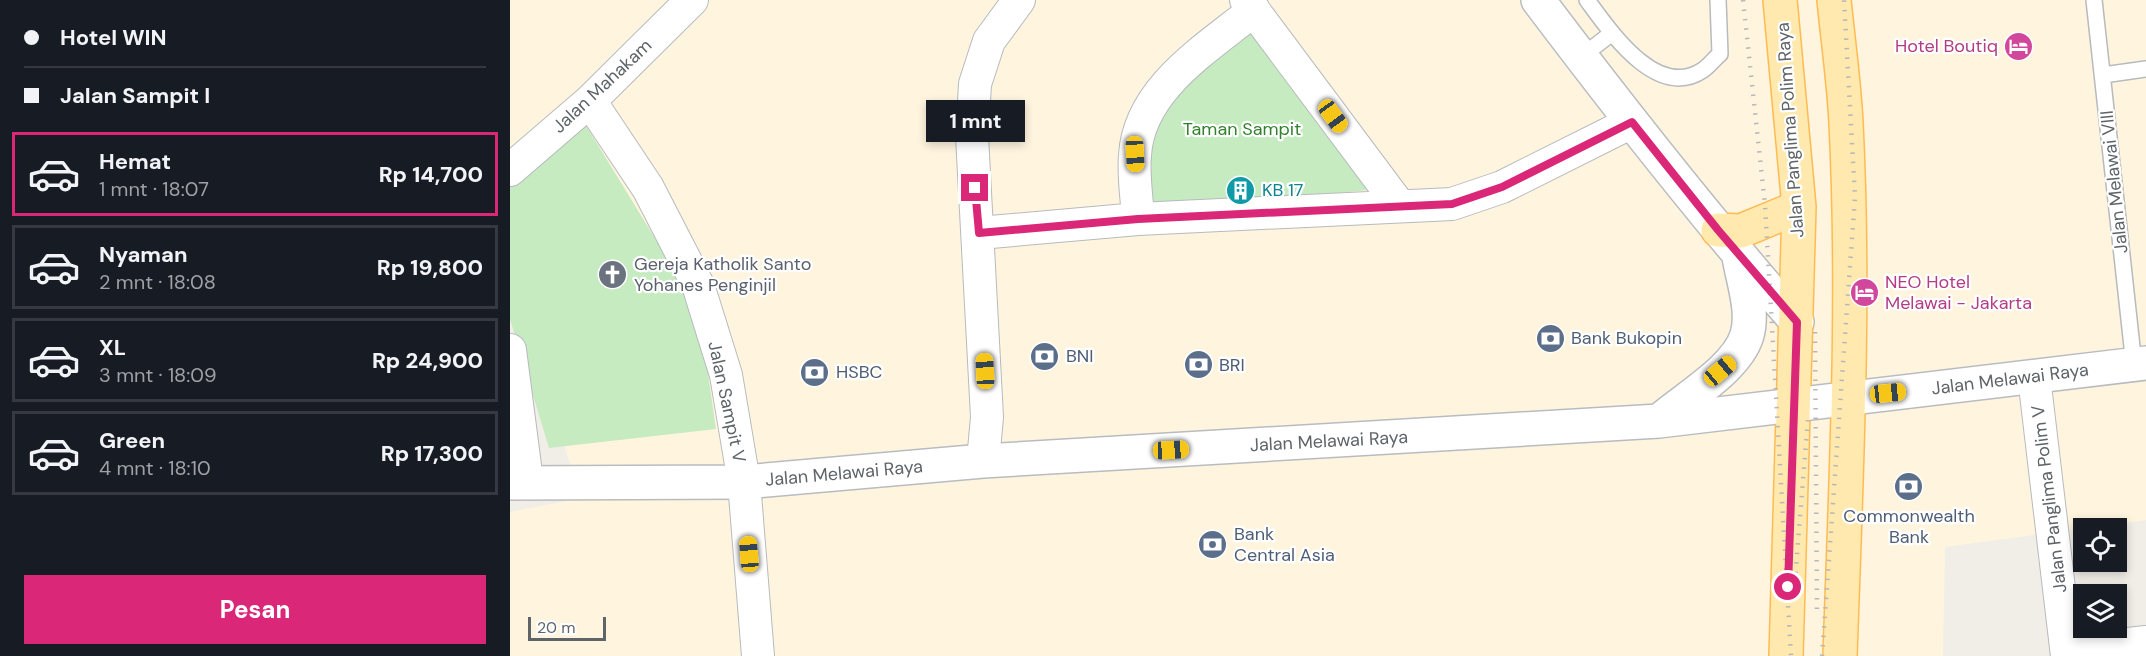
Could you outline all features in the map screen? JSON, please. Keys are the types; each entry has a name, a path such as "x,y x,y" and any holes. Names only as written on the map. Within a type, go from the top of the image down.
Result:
{"main road":[{"path":"1538,0 1738,255 1797,322"},
{"name":"Jalan Panglima Polim Raya","path":"1780,0 1799,207 1786,656"},
{"path":"1834,0 1847,142 1850,230 1849,397 1840,656"},
{"path":"1718,230 1741,231 1768,222 1799,207"},
{"path":"1659,421 1732,361 1747,334 1748,305 1738,255"},
{"name":"Jalan Melawai Raya","path":"519,482 744,482 983,461 1659,421 1793,403 2140,364"}],"street":[{"name":"Jalan Mahakam","path":"510,170 590,101 692,0"},
{"path":"983,461 987,417 979,233 972,136 975,84 989,41 1019,0"},
{"path":"1138,219 1135,154 1145,115 1165,84 1250,5 1399,205"},
{"name":"Jalan Sampit V","path":"590,101 648,188 698,285 726,375 744,482 758,656"},
{"path":"979,233 1138,219 1452,204 1502,187 1632,122"},
{"path":"510,350 519,482"},
{"name":"Jalan Panglima Polim V","path":"2034,377 2067,654"},
{"path":"2067,654 2146,642"}],"lane":[{"path":"1587,0 1612,33 1652,71 1674,78 1701,71 1720,54 1718,0"},
{"name":"Jalan Melawai VIII","path":"2094,0 2140,364"},
{"path":"1581,57 1612,33"},
{"path":"2103,75 2146,69"}],"shaded area":[{"path":"510,0 2146,0 2146,520 2127,523 2127,518 2073,518 2073,530 1945,547 1943,656 510,656 510,512 581,498 543,380 510,236"}],"green space":[{"name":"Taman Sampit","path":"1254,28 1379,189 1153,210 1143,154 1173,92"},
{"path":"582,119 689,294 707,366 716,429 549,448 510,319 510,179"}],"railway":[{"path":"1743,0 1765,205 1791,656"},
{"path":"1822,656 1855,197 1844,0"},
{"path":"1815,332 1817,614"},
{"path":"1794,592 1808,418"}],"place":[{"name":"Hotel Boutiq","path":"2019,46"},
{"name":"KB 17","path":"1241,190"},
{"name":"Gereja Katholik Santo Yohanes Penginjil","path":"613,274"},
{"name":"NEO Hotel Melawai - Jakarta","path":"1864,292"},
{"name":"Bank Bukopin","path":"1550,338"},
{"name":"BNI","path":"1045,356"},
{"name":"BRI","path":"1198,365"},
{"name":"HSBC","path":"815,372"},
{"name":"Commonwealth Bank","path":"1909,487"},
{"name":"Bank Central Asia","path":"1213,544"}],"route":[{"path":"975,188 979,233 1138,219 1452,204 1502,187 1632,122 1718,230 1797,322 1788,587"}]}
